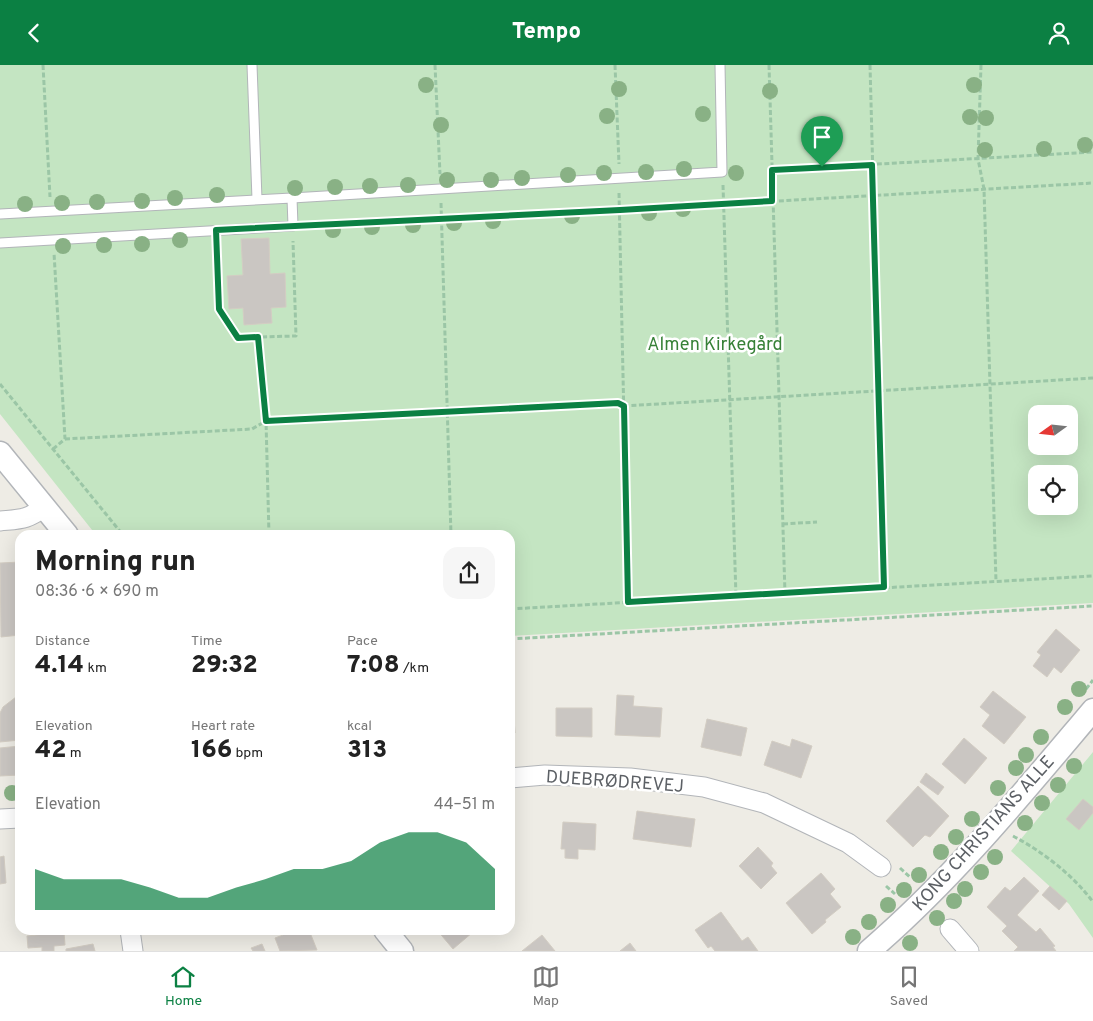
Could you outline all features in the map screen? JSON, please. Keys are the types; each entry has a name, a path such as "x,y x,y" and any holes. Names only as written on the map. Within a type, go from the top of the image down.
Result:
{"street":[{"path":"0,453 63,530"},
{"path":"0,521 25,519 44,507"},
{"name":"KONG CHRISTIANS ALLE","path":"869,951 930,895 995,826 1093,710"},
{"name":"DUEBRØDREVEJ","path":"515,778 545,775 630,777 704,787 764,803 848,843 881,867"},
{"path":"0,819 15,818"},
{"path":"950,929 969,951"},
{"path":"131,935 133,951"},
{"path":"389,935 402,951"}],"lane":[{"path":"252,65 257,199"},
{"path":"0,214 722,172 720,65"},
{"path":"0,243 293,226 292,198"}],"path":[{"path":"43,65 51,211"},
{"path":"435,65 440,189"},
{"path":"615,65 628,602"},
{"path":"769,65 784,594"},
{"path":"870,65 884,587"},
{"path":"981,65 978,159 984,189 996,581"},
{"path":"772,170 1093,152"},
{"path":"216,230 219,309 238,338 296,335 293,226 620,210 1093,183"},
{"path":"723,204 736,597"},
{"path":"441,219 451,530"},
{"path":"53,241 65,439"},
{"path":"258,337 266,421 269,530"},
{"path":"53,449 65,439 252,429 266,421 618,403 624,406 730,401 1093,378"},
{"path":"0,384 119,530"},
{"path":"782,524 817,522"},
{"path":"515,609 1093,576"},
{"path":"515,639 1093,606"},
{"path":"995,826 1018,838 1053,862 1082,887 1093,902"}],"green space":[{"name":"Almen Kirkegård","path":"0,65 1093,65 1093,603 515,636 515,530 92,530 0,414"},
{"path":"1093,752 1093,938 1069,904 1011,851"}],"building":[{"path":"269,238 270,274 285,273 286,307 271,308 272,323 244,325 243,308 229,309 227,276 243,275 241,239"},
{"path":"15,562 15,636 1,637 0,563"},
{"path":"1056,629 1080,650 1061,673 1054,667 1047,677 1033,666 1041,655 1037,652"},
{"path":"993,691 1026,717 1004,744 982,726 990,715 980,707"},
{"path":"617,695 634,696 633,706 662,708 660,737 615,735"},
{"path":"15,698 15,740 0,742 0,713 3,707"},
{"path":"556,708 592,708 592,737 556,736"},
{"path":"707,719 747,728 741,756 701,747"},
{"path":"964,738 987,758 965,784 942,764"},
{"path":"792,739 812,746 801,778 764,765 772,741 790,747"},
{"path":"15,746 15,775 0,776 0,748"},
{"path":"926,773 944,787 938,795 920,782"},
{"path":"918,786 949,816 930,837 925,835 913,847 886,821"},
{"path":"1083,799 1093,807 1093,813 1079,830 1066,819"},
{"path":"637,811 695,819 691,847 633,839"},
{"path":"563,822 596,824 595,850 578,849 578,859 565,858 565,849 561,849"},
{"path":"758,847 773,863 771,866 777,873 761,889 739,866"},
{"path":"4,856 6,883 0,884 0,857"},
{"path":"821,873 835,889 830,894 841,907 812,934 786,903"},
{"path":"1024,877 1039,891 1017,915 1036,932 1040,928 1055,946 1053,947 1056,951 1014,951 1018,947 1002,931 1007,926 987,907 1005,887 1010,891"},
{"path":"1050,886 1067,901 1059,910 1042,895"},
{"path":"721,912 742,941 748,937 758,951 715,951 711,946 708,948 695,930"},
{"path":"64,935 65,945 54,946 54,951 42,951 42,947 28,948 27,936"},
{"path":"283,935 311,935 317,950 280,951 275,938"},
{"path":"441,935 469,935 453,949"},
{"path":"542,935 555,951 522,951"},
{"path":"630,943 636,951 620,951"},
{"path":"93,944 95,951 66,951 66,949"},
{"path":"262,944 265,951 253,951 251,948"}],"route":[{"path":"872,165 884,587 628,602 624,406 618,403 266,421 258,337 238,338 219,309 216,230 772,201 772,170 822,167 872,165"}]}
